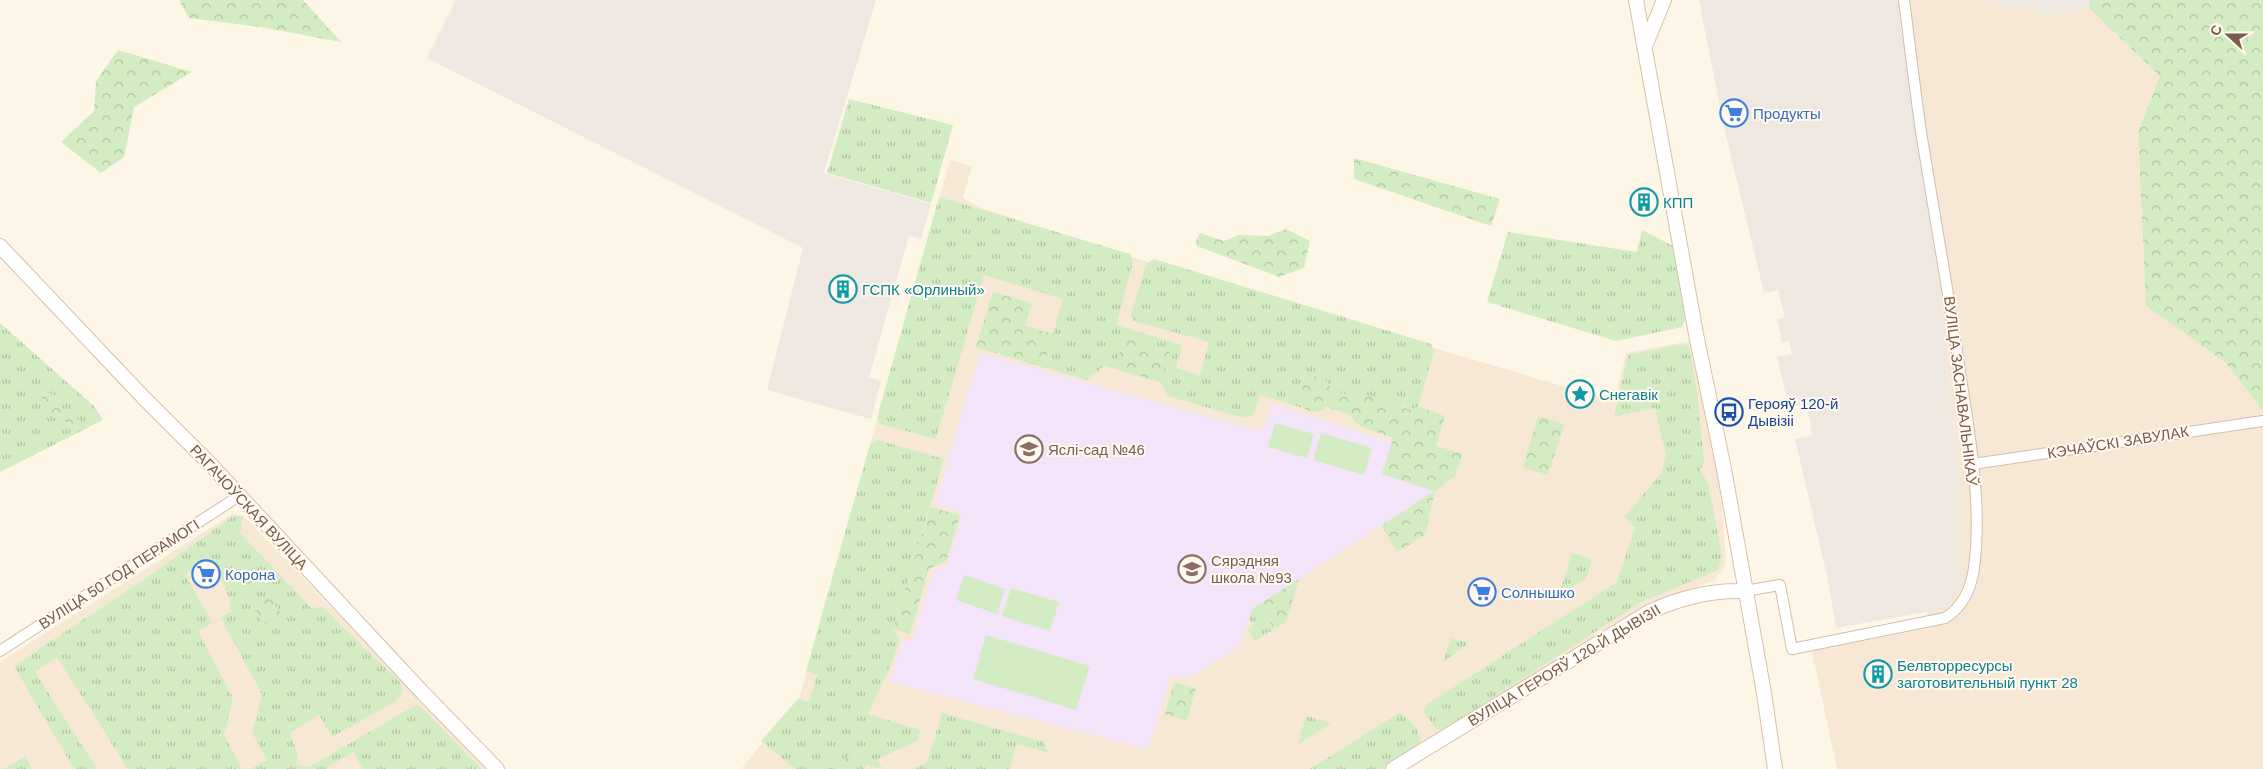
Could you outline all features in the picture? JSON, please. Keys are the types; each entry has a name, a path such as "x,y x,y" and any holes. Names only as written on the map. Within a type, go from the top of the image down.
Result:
{"street":[{"path":"1636,0 1696,334 1724,469 1775,769"},
{"path":"1645,46 1664,0"},
{"name":"ВУЛІЦА ЗАСНАВАЛЬНІКАЎ","path":"1745,591 1780,585 1792,649 1945,618 1956,612 1970,586 1974,567 1976,514 1973,464 1947,281 1922,138 1904,0"},
{"name":"РАГАЧОЎСКАЯ ВУЛІЦА","path":"0,246 497,769"},
{"name":"КЭЧАЎСКІ ЗАВУЛАК","path":"1973,464 2263,421"},
{"name":"ВУЛІЦА 50 ГОД ПЕРАМОГІ","path":"0,651 239,496"},
{"name":"ВУЛІЦА ГЕРОЯЎ 120-Й ДЫВІЗІІ","path":"1393,769 1649,612 1665,605 1711,593 1728,590 1745,591"}],"shaded area":[{"path":"456,0 876,0 824,173 931,204 921,239 909,236 869,377 881,381 871,419 767,390 803,248 427,58"},
{"path":"1699,0 1897,0 1932,224 1956,455 1963,585 1948,608 1836,628 1827,576 1795,439 1812,436 1810,420 1805,404 1789,408 1777,357 1792,354 1789,341 1782,342 1777,319 1785,317 1778,290 1764,293 1723,123"},
{"path":"1897,0 1989,0 1990,4 2002,3 2003,8 2038,6 2039,16 2090,9 2160,76 2138,132 2146,306 2225,362 2263,411 2263,769 1837,769 1812,651 1931,628 1927,612 1948,608 1963,585 1956,455 1932,224"},
{"path":"1989,0 2089,0 2090,9 2039,16 2037,6 2003,8 2001,3 1990,4"},
{"path":"950,160 972,166 963,198 981,208 1179,272 1589,394 1615,400 1626,353 1690,341 1718,470 1726,556 1724,568 1715,580 1644,607 1546,672 1426,740 1381,769 741,769 799,699"},
{"name":"Сярэдняя школа №93","path":"980,353 1262,432 1272,404 1444,459 1435,491 1252,609 1238,648 1188,678 1170,677 1148,749 890,682 903,639 912,641 933,572 947,565 962,513 935,504"},
{"path":"232,514 244,516 486,769 0,769 0,662"}],"green space":[{"path":"179,0 303,0 341,42 261,27 189,18"},
{"path":"2089,0 2263,0 2263,411 2225,362 2146,306 2138,132 2160,76 2090,9"},
{"path":"118,50 192,72 134,107 124,157 101,173 61,142 94,111 96,81"},
{"path":"849,99 953,125 931,203 827,173"},
{"path":"1354,158 1500,199 1491,226 1354,179"},
{"path":"939,197 1130,254 1133,262 1116,325 1182,345 1176,368 1200,375 1209,342 1134,321 1131,316 1146,264 1154,259 1431,344 1434,351 1418,407 1410,410 1413,413 1404,406 1397,406 1356,423 1332,390 1322,410 1316,412 1260,395 1254,414 1244,418 1168,396 1160,382 1169,351 1124,337 1115,369 1104,366 1086,380 1016,359 1025,326 1053,334 1063,299 984,275 936,439 880,424 877,418"},
{"path":"1286,229 1310,241 1304,268 1279,277 1197,246 1196,240 1200,233 1224,241 1239,235 1268,236"},
{"path":"1642,230 1673,246 1685,320 1682,327 1616,341 1487,302 1508,232 1637,252"},
{"path":"993,292 1032,303 1025,326 1053,334 1043,367 976,347"},
{"path":"0,323 94,406 103,420 0,472"},
{"path":"1124,337 1170,351 1160,382 1115,369"},
{"path":"1684,344 1689,347 1697,390 1704,463 1700,470 1708,483 1722,556 1718,570 1641,602 1443,730 1436,729 1423,711 1426,705 1617,582 1635,527 1624,517 1661,474 1666,455 1655,408 1614,417 1628,355"},
{"path":"1315,376 1326,380 1332,390 1358,398 1366,395 1373,396 1410,410 1418,407 1445,416 1436,446 1463,454 1455,476 1435,491 1425,535 1397,552 1381,526 1434,491 1382,474 1393,438 1360,426 1351,415 1327,407 1317,411 1309,410 1302,406 1298,392 1300,385 1305,379"},
{"path":"38,389 55,395 65,411 89,427 75,434 65,421 48,413"},
{"path":"1538,416 1564,424 1548,475 1523,468"},
{"path":"1275,423 1314,434 1307,458 1268,447"},
{"path":"1321,433 1372,448 1364,475 1313,460"},
{"path":"877,440 944,459 893,629 900,639 893,660 868,714 920,730 917,741 878,759 882,769 866,765 864,769 852,769 856,753 822,769 795,769 761,741 798,699 809,702 817,675 806,671 870,444"},
{"path":"930,507 960,515 946,561 929,569 910,634 893,629"},
{"path":"233,516 243,516 240,533 311,608 322,607 399,681 402,687 401,694 396,701 332,737 319,715 290,733 298,756 296,765 309,767 416,705 422,708 481,769 363,769 353,752 325,769 250,769 267,760 252,732 262,694 221,618 198,631 233,698 224,735 242,769 128,769 57,657 35,672 97,769 74,769 14,666 146,578","holes":["205,563 208,568 210,567 214,573 216,572 226,587 232,611 212,622 185,575"]},
{"path":"1572,553 1592,559 1586,579 1559,594"},
{"path":"964,575 1005,589 997,614 956,600"},
{"path":"1299,579 1286,622 1274,629 1260,604"},
{"path":"1011,588 1059,602 1050,631 1002,616"},
{"path":"270,598 281,613 264,625 251,603"},
{"path":"1260,604 1274,629 1255,641 1248,630 1253,627 1249,619 1252,609"},
{"path":"986,635 1090,666 1076,710 973,679"},
{"path":"1451,638 1469,643 1443,662"},
{"path":"1174,682 1196,688 1187,721 1165,714"},
{"path":"942,713 1043,742 1049,753 1017,744 1009,769 912,769 927,762"},
{"path":"1399,713 1415,727 1418,732 1420,747 1385,769 1310,769"},
{"path":"1306,716 1331,723 1298,745"},
{"path":"857,753 852,769 822,769"},
{"path":"25,757 32,769 3,769"}],"place":[{"name":"Продукты","path":"1734,113"},
{"name":"КПП","path":"1644,202"},
{"name":"ГСПК «Орлиный»","path":"843,289"},
{"name":"Снегавік","path":"1580,394"},
{"name":"Герояў 120-й Дывізіі","path":"1729,412"},
{"name":"Яслі-сад №46","path":"1029,449"},
{"name":"Сярэдняя школа №93","path":"1192,569"},
{"name":"Корона","path":"206,574"},
{"name":"Солнышко","path":"1482,592"},
{"name":"Белвторресурсы заготовительный пункт 28","path":"1878,674"}]}
